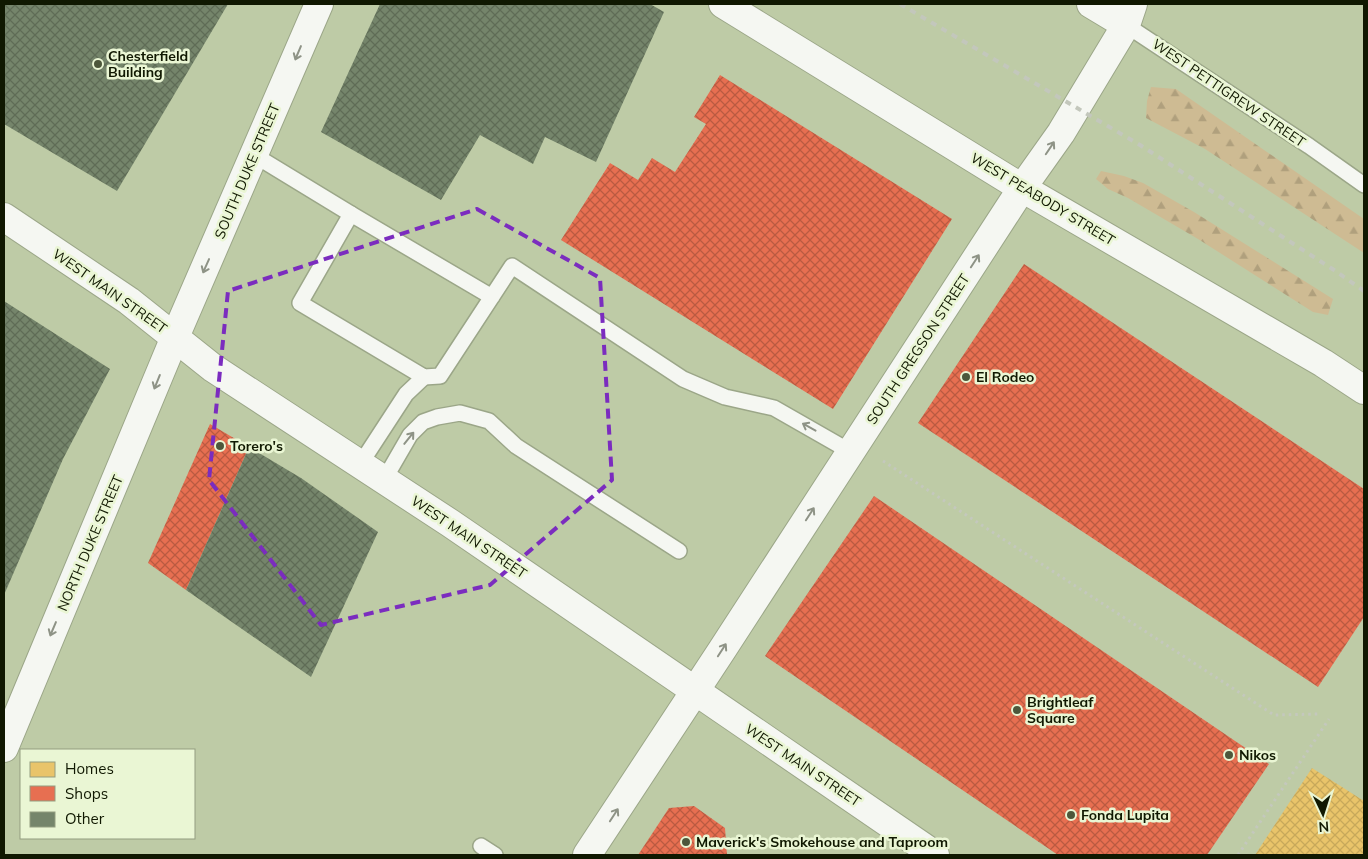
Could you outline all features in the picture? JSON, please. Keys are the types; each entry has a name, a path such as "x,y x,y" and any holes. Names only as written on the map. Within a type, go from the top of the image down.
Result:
{"main road":[{"name":"SOUTH DUKE STREET","path":"175,337 319,4"},
{"name":"WEST PEABODY STREET","path":"723,4 1022,188 1323,363 1364,390"},
{"name":"WEST PETTIGREW STREET","path":"1092,4 1130,14"},
{"name":"SOUTH GREGSON STREET","path":"587,855 1022,188 1061,132 1130,14"},
{"name":"WEST MAIN STREET","path":"4,217 129,300 213,368 450,523 935,855"},
{"name":"NORTH DUKE STREET","path":"4,748 175,337"}],"lane":[{"name":"WEST PETTIGREW STREET","path":"1130,14 1162,47 1364,185"},
{"path":"254,156 492,297"},
{"path":"351,214 300,303 424,377 440,376 512,266 683,379 725,398 774,408 851,452"},
{"path":"361,464 406,394 424,377"},
{"path":"384,480 410,435 423,422 437,417 460,413 489,421 516,446 679,551"},
{"path":"481,846 494,855"}],"path":[{"path":"882,460 1274,715 1319,714"},
{"path":"1238,855 1329,719"}],"highlighted area":[{"path":"477,209 600,278 612,480 490,585 321,625 209,480 228,291"}],"green space":[{"path":"1151,87 1176,89 1364,219 1364,253 1205,149 1146,118 1147,101"},
{"path":"1101,171 1124,176 1143,183 1194,212 1333,299 1328,315 1313,312 1198,239 1128,198 1108,189 1096,179"}],"building: Homes":[{"path":"1312,768 1364,801 1364,855 1255,855"}],"building: Shops":[{"path":"720,75 952,219 833,409 561,240 610,163 638,180 652,158 675,172 706,124 694,117"},
{"path":"1024,264 1364,489 1364,617 1318,687 918,423"},
{"path":"210,424 249,447 186,590 148,563"},
{"name":"Brightleaf Square","path":"874,496 1269,764 1207,855 1058,855 765,656"},
{"name":"Maverick's Smokehouse and Taproom","path":"694,806 725,828 727,855 638,855 669,808"}],"building: Other":[{"name":"Chesterfield Building","path":"4,4 228,4 117,191 4,124"},
{"path":"380,4 650,4 664,12 596,162 545,137 533,164 480,135 441,200 321,132"},
{"path":"4,301 110,369 63,459 4,595"},
{"path":"249,447 301,478 378,532 311,677 186,590"}],"railway":[{"path":"900,4 1140,145 1364,291"}],"place":[{"name":"Chesterfield Building","path":"98,64"},
{"name":"El Rodeo","path":"966,377"},
{"name":"Torero's","path":"220,446"},
{"name":"Brightleaf Square","path":"1017,710"},
{"name":"Nikos","path":"1229,755"},
{"name":"Fonda Lupita","path":"1071,815"},
{"name":"Maverick's Smokehouse and Taproom","path":"686,842"}]}
